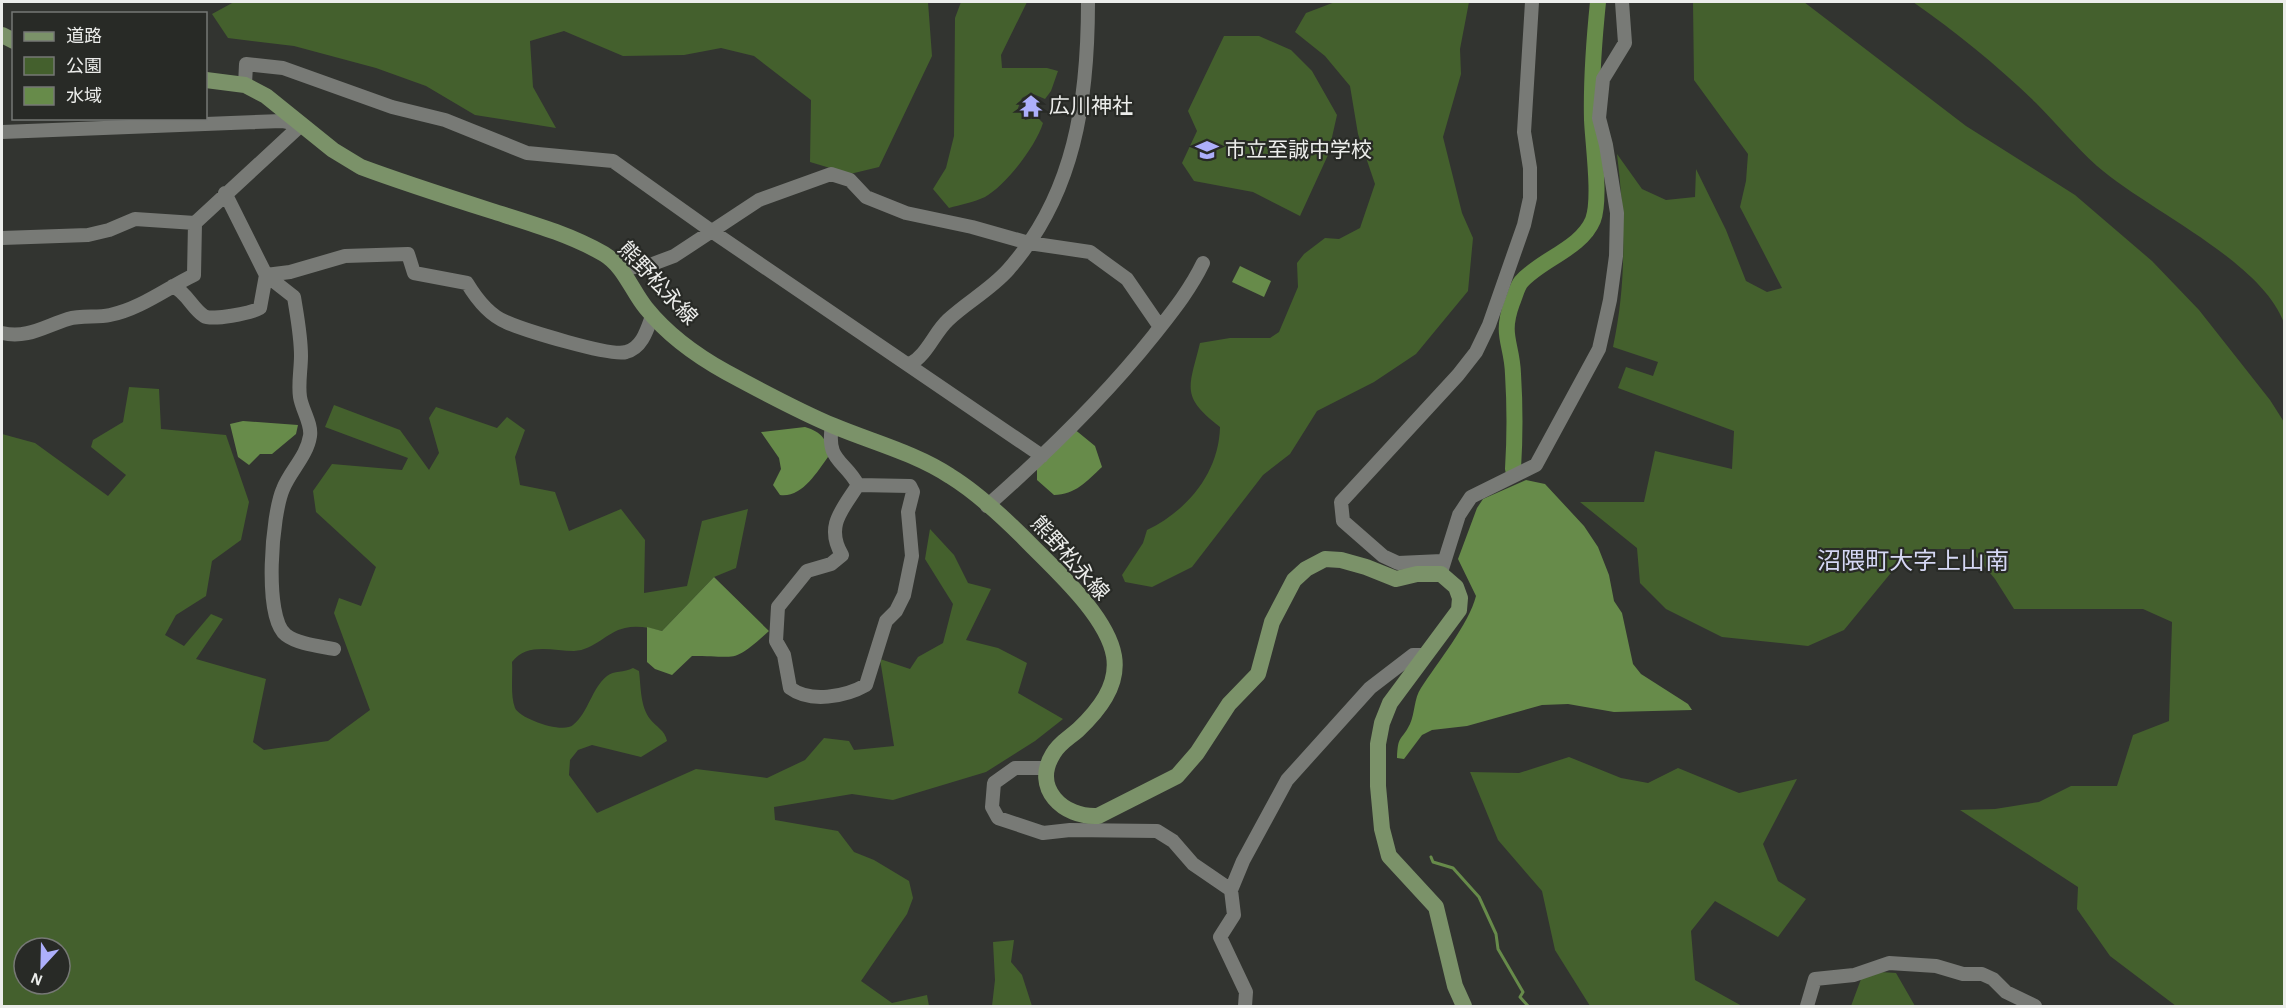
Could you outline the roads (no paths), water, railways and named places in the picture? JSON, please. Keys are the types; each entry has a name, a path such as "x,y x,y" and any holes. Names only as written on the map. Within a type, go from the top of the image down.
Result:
{"main road":[{"name":"熊野松永線","path":"207,80 245,86 266,96 333,150 361,167 555,231 606,255 620,269 652,316 694,352 725,371 832,425 920,460 951,476 1022,535 1078,595 1100,625 1114,654 1115,675 1107,695 1077,730 1060,744 1047,768"},
{"path":"1047,768 1047,782 1052,795 1070,821 1098,816 1148,793 1177,776 1197,753 1229,704 1258,674 1272,622 1294,580 1306,569 1325,559 1358,564 1396,579 1442,568 1456,587 1460,598 1459,610 1401,684 1382,723 1378,744 1378,786 1382,829 1389,856 1436,907 1455,986 1464,1006"}],"street":[{"path":"910,364 918,360 948,320 976,300 1007,271 1029,243 1061,187 1076,142 1083,88 1088,2"},
{"path":"1532,2 1524,132 1530,168 1530,198 1524,225 1489,326 1476,352 1458,375 1341,502 1343,521 1383,556 1398,563 1442,568 1459,516 1471,497 1536,465 1599,349 1610,300 1616,256 1617,213 1606,145 1599,118 1603,79 1625,43 1622,2"},
{"path":"245,86 246,64 283,68 392,107 445,120 513,150 613,161 710,230 1042,456"},
{"path":"2,132 282,121 301,125"},
{"path":"2,333 13,335 38,332 70,318 110,315 135,306 194,275 196,271 195,223 301,125"},
{"path":"620,269 650,265 674,256 710,230 759,200 831,174 850,180 866,196 906,213 972,227 1029,243 1090,252 1106,262 1138,292 1160,327"},
{"path":"225,193 266,275 294,297 301,354 300,395 303,414 310,430 305,450 284,486 278,503 272,580 277,624 285,634 297,641 334,649"},
{"path":"2,238 88,235 109,230 135,219 195,223"},
{"path":"266,275 290,272 345,256 408,254 414,273 467,283 477,300 504,322 606,353 626,352 636,347 643,338 652,316"},
{"path":"987,506 1042,456 1121,376 1186,292 1203,263"},
{"path":"173,286 182,290 204,316 212,318 252,313 260,308 266,275"},
{"path":"832,425 830,436 834,458 853,474 858,485"},
{"path":"858,485 910,486 913,492 908,512 912,556 904,595 896,611 886,621 866,685 854,692 836,696 799,695 790,687 784,655 776,641 778,607 807,570 831,564 842,555 833,540 834,525 858,485"},
{"path":"1245,1006 1246,992 1220,937 1234,915 1230,890 1243,861 1287,780 1306,757 1373,686 1413,655 1426,655"},
{"path":"1047,768 1015,768 994,783 992,807 998,818 1021,828 1043,832 1070,821 1157,831 1173,841 1193,864 1230,890"},
{"path":"1807,1006 1815,979 1854,975 1889,963 1936,966 1963,974 1982,974 1993,979 2006,992 2035,1006"}],"water":[{"path":"1240,266 1271,281 1264,297 1232,282"},
{"path":"243,421 298,425 296,434 272,454 260,454 249,465 238,457 230,424"},
{"path":"805,427 820,434 827,446 828,457 802,488 788,495 780,495 773,485 781,469 779,458 761,432"},
{"path":"1073,428 1095,446 1102,467 1074,490 1054,495 1037,480 1037,467"},
{"path":"1526,480 1545,484 1584,526 1598,547 1609,575 1614,601 1622,613 1633,664 1641,674 1688,704 1692,710 1614,712 1568,704 1542,705 1467,726 1432,730 1422,735 1404,759 1397,758 1399,741 1410,724 1419,692 1460,631 1476,596 1458,559 1477,508 1483,499"},
{"path":"714,577 769,631 748,649 734,656 692,656 672,675 655,669 647,662 647,627 662,631"}],"waterway":[{"path":"1513,469 1514,386 1507,332 1512,303 1521,282 1529,274 1580,239 1593,220 1595,211 1592,90 1598,2"},
{"path":"1431,857 1433,862 1453,868 1479,897 1496,934 1498,949 1523,992 1520,997 1528,1006"}],"place":[{"name":"広川神社","path":"1031,106"},
{"name":"市立至誠中学校","path":"1207,150"}],"district":[{"name":"沼隈町大字上山南","path":"1913,561"}]}
